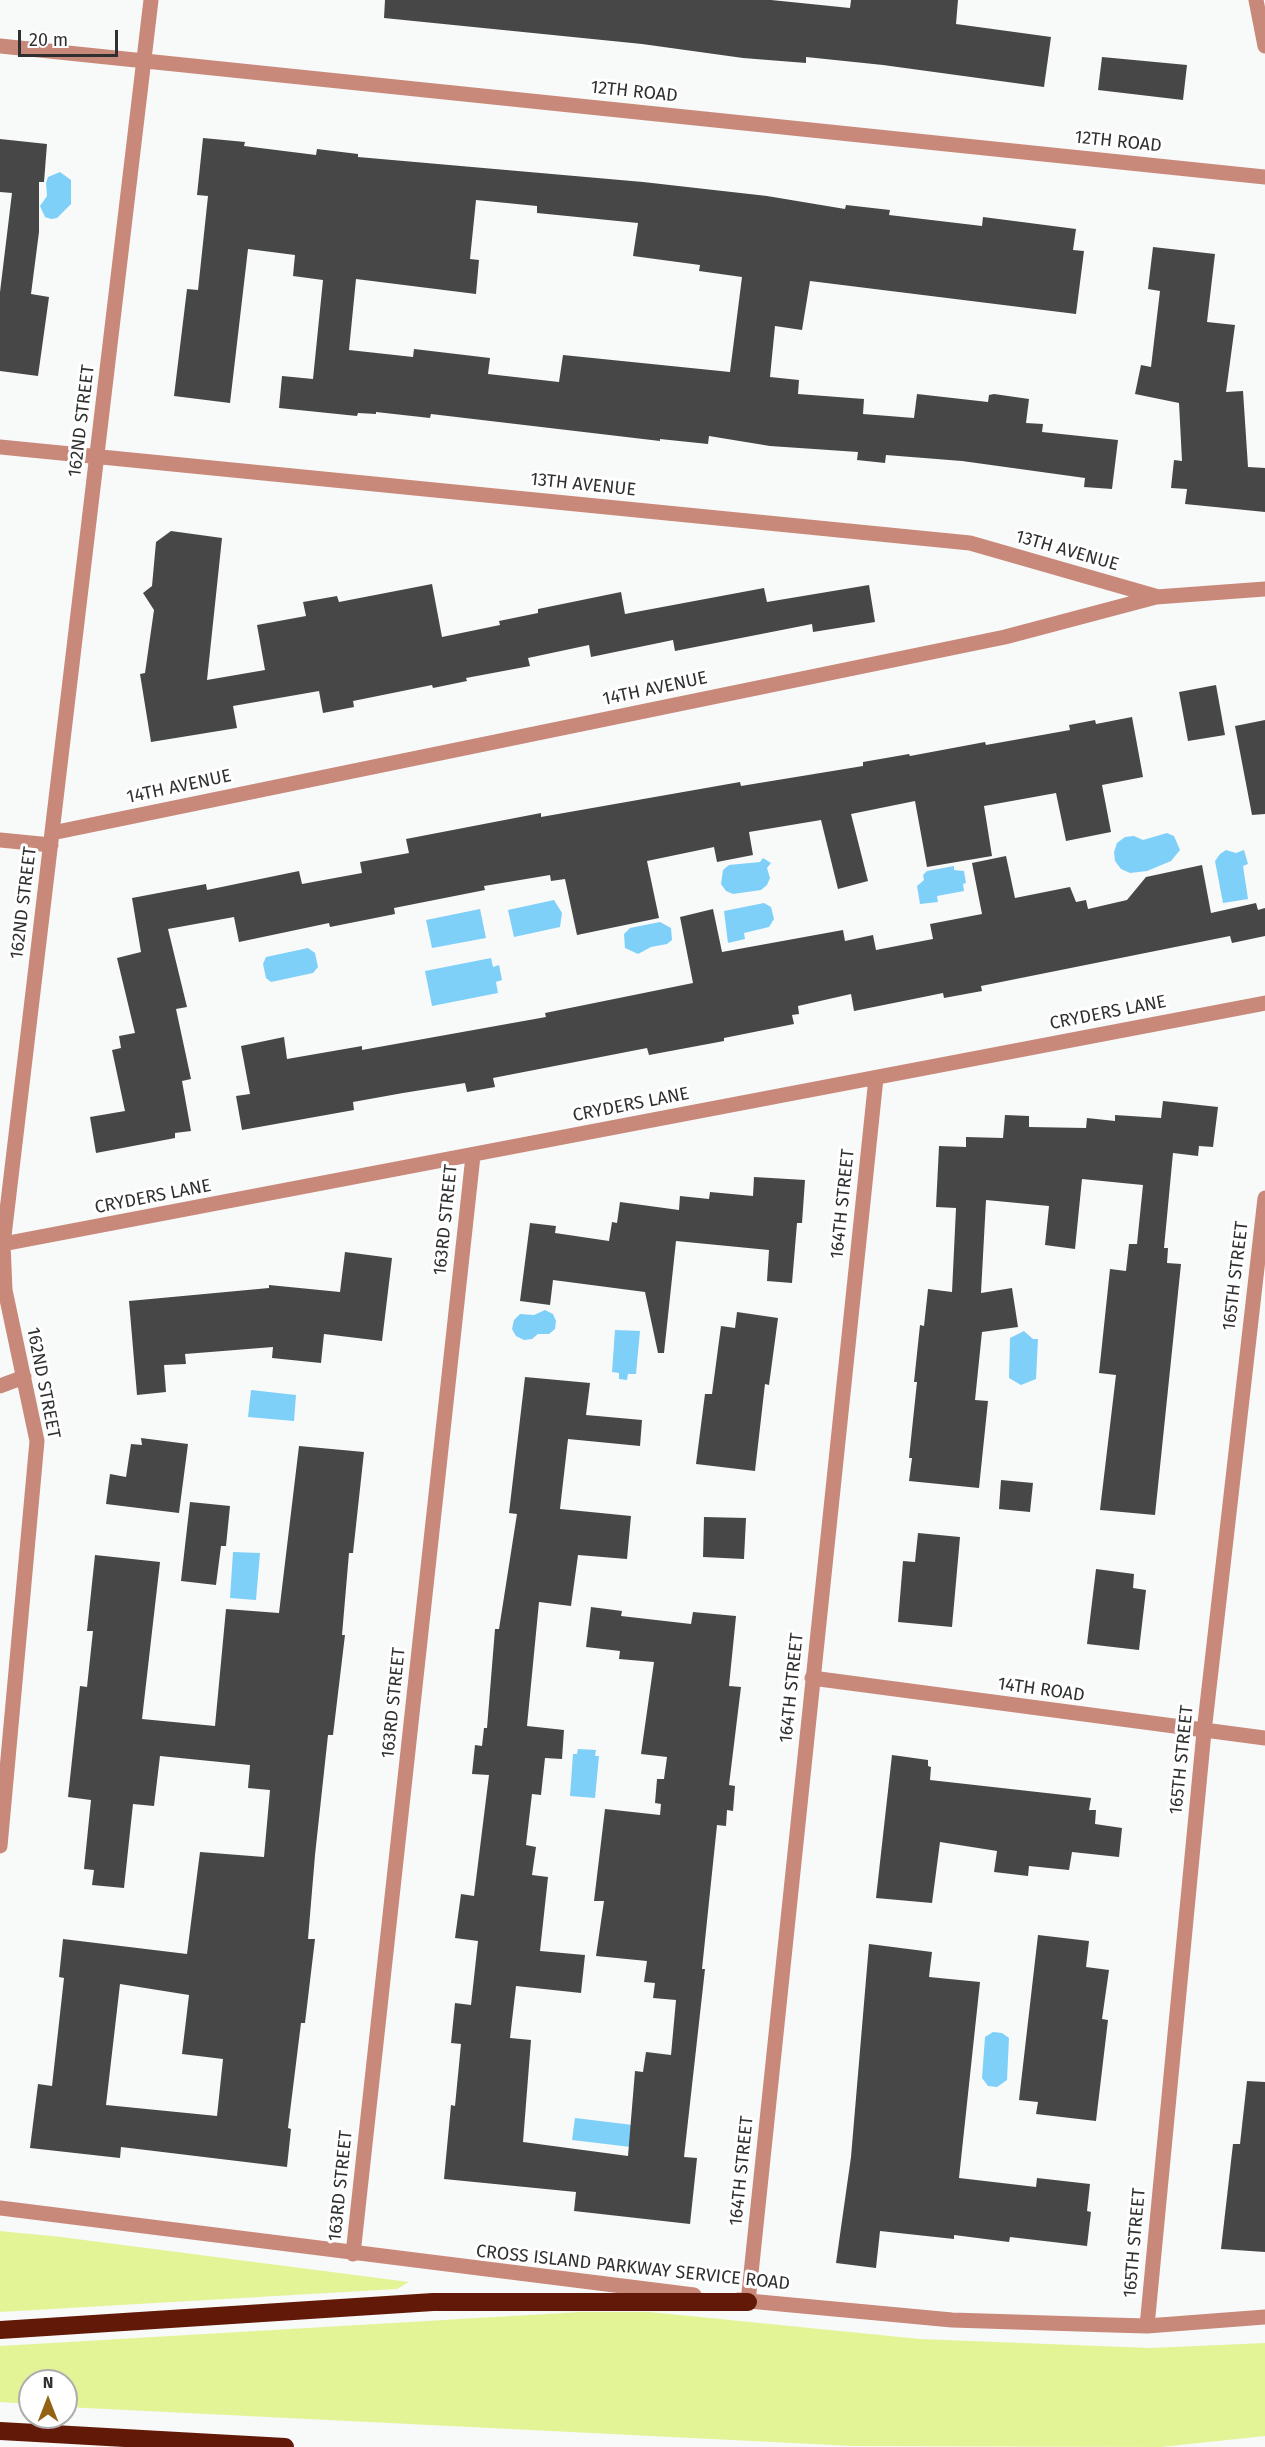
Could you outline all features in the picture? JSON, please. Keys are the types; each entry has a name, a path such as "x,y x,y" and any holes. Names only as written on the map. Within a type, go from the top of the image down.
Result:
{"highway":[{"path":"0,2330 433,2302 748,2302"},
{"path":"0,2431 285,2447"}],"street":[{"name":"162ND STREET","path":"0,1846 37,1441 5,1290 3,1244 151,0"},
{"path":"1256,0 1265,46"},
{"name":"12TH ROAD","path":"0,46 1265,177"},
{"name":"13TH AVENUE","path":"0,447 970,543 1156,597"},
{"name":"14TH AVENUE","path":"0,840 52,839 1005,637 1156,597 1265,589"},
{"name":"CRYDERS LANE","path":"3,1244 1265,1003"},
{"name":"164TH STREET","path":"748,2302 876,1078"},
{"name":"163RD STREET","path":"353,2254 473,1156"},
{"name":"165TH STREET","path":"1147,2326 1204,1732 1265,1198"},
{"path":"0,1386 24,1377"},
{"name":"14TH ROAD","path":"812,1678 1204,1732 1265,1738"},
{"name":"CROSS ISLAND PARKWAY SERVICE ROAD","path":"0,2208 748,2302 952,2320 1147,2326 1265,2317"}],"green space":[{"path":"0,2231 409,2282 397,2289 0,2312"},
{"path":"580,2312 650,2312 920,2339 1150,2348 1265,2343 1265,2436 1161,2447 853,2446 78,2408 78,2369 18,2369 18,2403 0,2402 0,2346"}],"water":[{"path":"60,172 71,180 71,204 57,218 51,219 45,217 40,206 47,196 48,177"},
{"path":"1167,833 1174,836 1180,850 1171,861 1147,871 1130,873 1121,869 1115,861 1114,852 1117,843 1125,837 1134,836 1143,840"},
{"path":"1226,850 1236,853 1244,850 1248,864 1243,866 1248,899 1223,903 1215,861"},
{"path":"763,858 771,863 767,868 770,878 767,885 761,890 733,894 726,891 721,884 723,870 729,865 760,862"},
{"path":"954,866 954,870 964,871 966,883 963,884 964,891 937,896 938,902 920,904 917,886 924,880 923,875 927,871"},
{"path":"554,900 562,913 560,927 514,937 508,910"},
{"path":"764,903 771,907 774,919 769,927 744,933 745,939 728,943 724,911"},
{"path":"480,909 486,938 432,948 426,920"},
{"path":"660,922 671,928 672,940 667,944 651,947 638,954 625,948 624,934 630,928"},
{"path":"308,948 315,953 318,967 313,973 271,982 266,978 263,964 266,957"},
{"path":"491,958 493,967 499,965 502,980 496,982 498,993 432,1006 425,971"},
{"path":"545,1310 553,1314 556,1321 555,1329 549,1334 538,1334 532,1339 524,1340 516,1336 512,1329 514,1320 520,1314 534,1315"},
{"path":"615,1330 640,1331 636,1374 628,1374 627,1380 619,1379 619,1373 612,1372"},
{"path":"1024,1331 1033,1339 1038,1339 1036,1379 1021,1385 1009,1378 1010,1338"},
{"path":"251,1390 296,1395 294,1421 248,1417"},
{"path":"233,1552 260,1553 256,1600 230,1598"},
{"path":"578,1749 596,1750 595,1756 599,1756 595,1798 570,1796 573,1754 577,1754"},
{"path":"993,2032 1002,2033 1009,2038 1007,2080 997,2087 988,2086 982,2078 985,2037"},
{"path":"575,2118 633,2125 631,2147 572,2140"}],"building":[{"path":"385,0 771,0 850,8 851,0 958,0 956,24 1051,37 1044,87 883,65 806,57 806,63 743,58 642,44 384,18"},
{"path":"1102,57 1187,65 1183,100 1098,90"},
{"path":"203,138 245,142 244,146 316,155 317,149 358,154 358,157 643,182 767,196 845,209 846,205 890,210 889,215 982,226 983,217 1076,229 1073,250 1084,251 1076,314 810,281 802,330 775,326 770,377 799,380 798,394 864,399 863,414 914,418 917,394 988,402 989,395 994,394 1029,399 1026,423 1043,424 1042,432 1118,440 1112,489 1084,487 1085,478 962,461 886,455 885,463 857,460 858,452 770,446 709,436 708,444 660,439 660,441 431,414 430,418 376,412 376,414 358,413 357,416 279,408 282,376 313,379 323,280 293,276 295,255 248,249 230,403 174,396 187,289 198,290 208,196 197,195","holes":["476,200 537,206 537,213 638,223 633,256 700,265 699,271 742,277 730,372 563,355 559,382 488,374 490,358 414,349 413,357 349,350 356,279 476,294 479,260 470,259"]},
{"path":"0,139 47,144 44,182 39,182 39,232 31,294 49,297 38,376 0,371 0,292 12,193 0,192"},
{"path":"1153,247 1215,254 1207,322 1235,325 1226,392 1243,391 1248,467 1265,468 1265,512 1185,504 1187,489 1171,488 1174,460 1182,461 1179,403 1135,394 1141,365 1151,367 1160,291 1148,289"},
{"path":"171,531 222,538 207,680 265,670 257,625 306,616 303,602 337,596 339,602 432,584 442,637 500,625 499,621 538,613 538,609 621,592 625,614 764,588 767,602 869,585 875,622 813,632 812,624 675,651 673,640 591,657 589,645 528,658 530,666 466,678 467,681 433,688 432,685 353,701 354,707 323,713 319,691 233,706 237,728 151,742 140,674 145,673 154,610 143,593 152,586 156,542"},
{"path":"1216,685 1225,735 1188,741 1179,692"},
{"path":"1132,717 1143,777 1102,785 1111,832 1066,841 1056,793 984,806 992,856 927,867 915,801 851,814 868,881 838,889 821,820 749,832 753,855 717,862 714,847 647,861 659,918 577,935 565,879 551,881 550,875 484,886 485,890 394,908 395,914 330,927 329,923 239,942 234,917 168,929 187,1007 176,1009 191,1079 182,1081 191,1131 175,1133 175,1138 96,1153 90,1117 125,1111 112,1050 121,1048 119,1036 135,1033 117,958 141,952 132,898 206,884 207,890 299,871 302,884 362,873 360,862 409,853 406,839 541,813 541,817 740,782 741,786 863,766 863,762 985,742 986,745 1070,730 1069,725 1095,720 1096,724"},
{"path":"1265,720 1265,814 1252,815 1235,726"},
{"path":"1006,856 1015,898 1070,887 1076,902 1086,900 1088,909 1127,900 1146,877 1202,865 1211,913 1256,903 1258,910 1265,908 1265,936 1232,943 1230,936 981,986 982,991 944,998 943,993 854,1011 851,994 798,1006 799,1014 792,1015 794,1024 724,1038 724,1041 649,1055 647,1048 493,1078 495,1087 467,1092 465,1083 353,1102 354,1110 242,1130 236,1096 250,1094 241,1046 284,1037 287,1059 362,1046 362,1050 546,1017 545,1013 693,983 680,917 713,909 722,952 843,930 845,941 873,935 876,950 933,939 930,924 982,914 972,863"},
{"path":"1163,1101 1218,1107 1213,1147 1199,1146 1198,1156 1173,1153 1164,1248 1168,1248 1167,1263 1181,1264 1155,1515 1100,1510 1116,1375 1099,1373 1110,1269 1126,1271 1129,1244 1137,1244 1143,1185 1082,1179 1075,1249 1045,1245 1049,1206 986,1200 981,1293 1012,1288 1018,1327 982,1332 975,1400 988,1401 979,1488 909,1481 912,1458 909,1458 917,1382 914,1382 920,1325 924,1326 928,1289 952,1292 956,1208 936,1207 939,1146 966,1147 966,1137 1003,1138 1005,1115 1029,1116 1029,1127 1086,1128 1087,1118 1115,1121 1115,1115 1161,1118"},
{"path":"754,1177 805,1180 802,1223 797,1223 792,1283 767,1281 769,1250 676,1241 664,1353 658,1353 645,1292 553,1280 550,1305 520,1301 530,1223 556,1226 555,1233 609,1241 612,1222 617,1223 620,1202 679,1210 680,1196 709,1199 710,1192 753,1196"},
{"path":"345,1252 392,1258 382,1341 324,1334 321,1363 272,1358 273,1347 185,1354 186,1364 164,1365 166,1392 137,1395 129,1301 269,1288 269,1285 340,1292"},
{"path":"737,1312 778,1318 769,1385 765,1384 755,1471 696,1464 705,1394 712,1394 721,1326 735,1328"},
{"path":"525,1377 590,1383 586,1415 642,1420 640,1446 568,1439 560,1509 631,1516 627,1559 578,1555 571,1606 539,1602 527,1726 564,1730 562,1759 545,1758 541,1795 532,1794 526,1845 536,1847 532,1875 548,1877 540,1951 585,1955 581,1993 516,1986 510,2038 531,2040 523,2142 628,2156 635,2071 643,2072 646,2052 671,2055 676,2000 653,1998 655,1983 644,1982 647,1961 596,1956 604,1901 594,1901 605,1809 660,1815 661,1804 655,1803 657,1779 664,1779 667,1757 641,1754 654,1662 619,1659 620,1651 586,1647 591,1607 622,1611 621,1616 691,1624 693,1612 736,1616 729,1686 741,1687 729,1785 735,1786 733,1811 727,1810 726,1826 717,1825 702,1969 705,1969 684,2157 697,2158 690,2224 574,2211 576,2192 444,2179 451,2105 455,2106 461,2044 451,2043 455,2003 471,2005 478,1941 455,1938 461,1894 474,1896 489,1775 472,1774 475,1745 482,1746 484,1728 487,1728 495,1629 499,1629 517,1514 509,1513"},
{"path":"141,1438 188,1444 179,1513 106,1504 110,1474 126,1477 131,1444 142,1445"},
{"path":"299,1446 364,1452 353,1553 349,1553 342,1635 345,1635 333,1735 328,1735 315,1855 308,1939 315,1939 305,2023 301,2023 288,2128 291,2129 287,2167 121,2147 120,2158 30,2148 38,2084 52,2086 64,1978 59,1977 63,1939 187,1954 200,1852 264,1857 270,1790 248,1788 250,1765 160,1756 154,1806 133,1804 124,1888 92,1885 94,1870 84,1869 91,1800 68,1797 80,1686 87,1687 93,1631 87,1631 95,1555 160,1562 142,1719 215,1726 226,1609 279,1613","holes":["120,1984 189,1995 182,2054 223,2059 217,2116 106,2105"]},
{"path":"1001,1480 1033,1483 1030,1512 999,1509"},
{"path":"190,1502 230,1506 226,1546 221,1546 216,1585 181,1581"},
{"path":"704,1517 746,1518 744,1559 703,1557"},
{"path":"918,1533 960,1537 952,1627 898,1622 903,1561 915,1562"},
{"path":"1096,1569 1134,1574 1133,1588 1146,1590 1139,1650 1087,1644"},
{"path":"892,1755 928,1760 928,1766 931,1767 930,1780 1091,1798 1089,1810 1096,1810 1095,1824 1122,1828 1119,1857 1072,1852 1069,1870 1029,1866 1028,1876 994,1872 997,1851 940,1842 932,1903 876,1898"},
{"path":"1038,1935 1089,1941 1086,1967 1109,1970 1102,2019 1108,2020 1096,2121 1036,2114 1038,2102 1019,2100"},
{"path":"869,1944 932,1952 929,1977 980,1982 959,2178 1036,2187 1037,2178 1090,2184 1087,2211 1091,2212 1087,2246 1010,2237 1009,2242 954,2235 954,2239 880,2231 876,2268 836,2263 851,2157"},
{"path":"1247,2081 1265,2082 1265,2252 1221,2249 1233,2144 1240,2144"}]}
